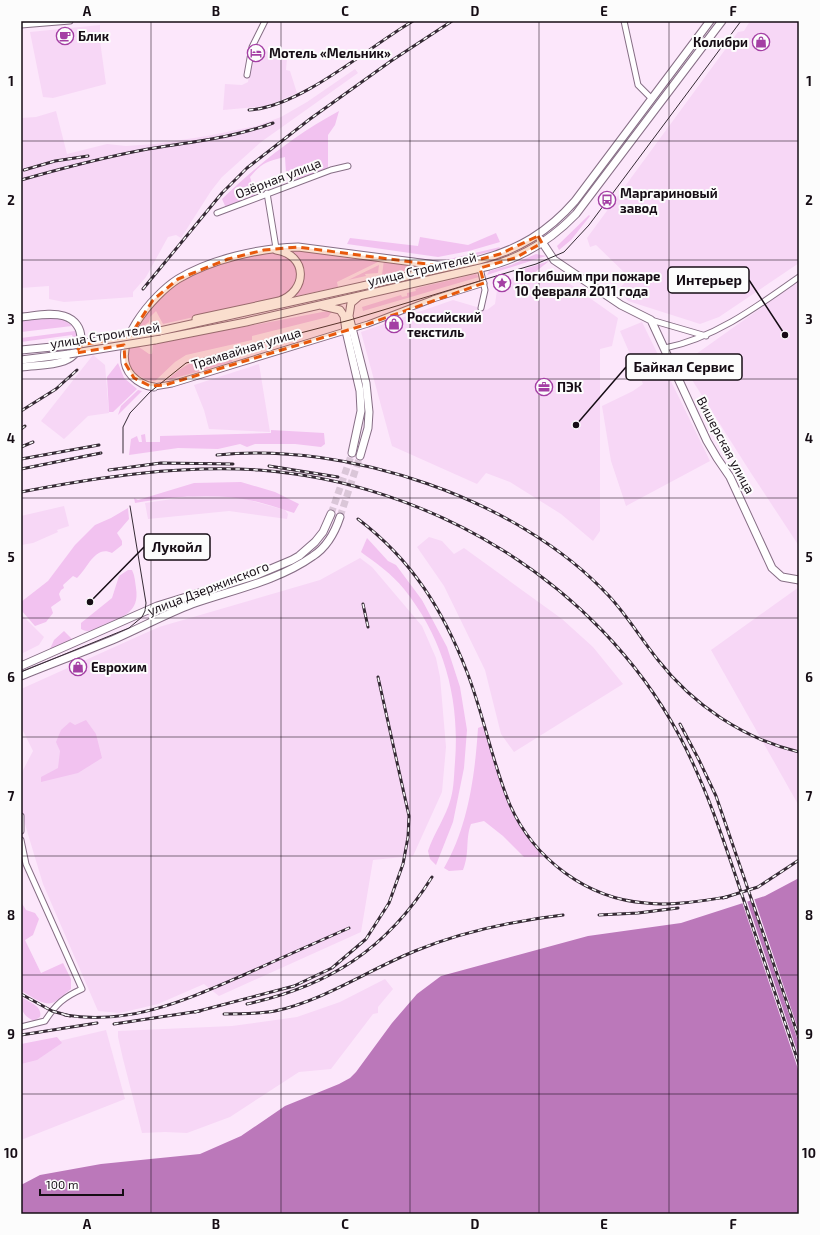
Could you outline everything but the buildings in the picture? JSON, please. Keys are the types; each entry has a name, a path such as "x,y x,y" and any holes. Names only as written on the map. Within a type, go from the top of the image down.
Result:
{"main road":[{"name":"улица Строителей","path":"21,350 73,345 172,329 450,267 500,254 518,247 538,236 552,225 575,201 710,21"},
{"name":"улица Строителей","path":"21,360 155,340 315,306 480,268 515,258 542,244 576,214 722,21"},
{"path":"538,236 554,260 621,305 651,320"},
{"path":"154,387 141,383 131,374 125,363 124,347 130,335 150,305 165,289 186,275 228,259 264,250 298,247 450,267"},
{"path":"172,329 205,317 279,301 291,295 300,281 298,264 291,256 284,252 264,250"},
{"path":"352,453 361,404 349,330 349,316 350,307 353,300 363,295"},
{"path":"315,306 333,307 340,310 345,317 349,330 369,405 368,428 360,456"},
{"path":"21,317 66,316 76,323 79,328 81,338 78,351 63,361 21,367"},
{"name":"Вишерская улица","path":"651,320 707,441 730,477 772,568 782,577 799,580"},
{"name":"улица Дзержинского","path":"21,666 157,606 254,576 292,560 315,542 323,532 331,514"},
{"name":"улица Дзержинского","path":"21,676 118,637 191,604 268,579 295,567 313,556 326,544 335,531 340,517"}],"street":[{"path":"21,25 70,21"},
{"path":"247,75 250,52 265,21"},
{"path":"624,21 638,85 652,99"},
{"name":"Озёрная улица","path":"217,213 331,170 348,166"},
{"path":"267,193 276,248"},
{"path":"480,268 484,284 484,292 480,308"},
{"path":"664,348 683,344 706,336 761,303 799,277"},
{"name":"Трамвайная улица","path":"154,387 176,383 349,330 384,319 433,299 484,284"},
{"path":"651,320 706,336"},
{"path":"21,816 21,832"},
{"path":"21,840 26,864 82,989 65,996 45,1021 21,1027"}],"highlighted area":[{"path":"538,236 542,243 515,258 480,268 484,283 368,324 165,385 150,386 134,378 125,363 124,345 76,353 81,345 130,336 153,300 178,279 228,259 264,250 298,247 450,267 500,254"}],"shaded area":[{"path":"750,21 799,21 799,263 719,317 700,324 628,301 621,292 620,288 627,280 625,278 627,275 596,245 590,247 587,238 738,32 744,31"},
{"path":"100,25 100,41 106,84 53,98 43,97 30,32"},
{"path":"253,47 287,58 286,70 290,71 297,93 267,106 223,110 225,84 242,85 248,82"},
{"path":"355,69 358,73 261,142 222,177 211,191 181,238 176,235 168,237 146,277 133,292 133,297 64,302 49,299 49,286 21,288 21,118 36,117 56,111 67,154 107,144 126,146 155,144 207,136 256,126 281,117 307,102"},
{"path":"339,111 335,125 328,135 328,169 295,180 286,173 285,157 269,161 261,166 250,177 256,196 226,208 222,199 250,174 292,140 322,120"},
{"path":"589,215 590,216 571,240 559,250 557,246"},
{"path":"496,233 500,242 469,251 438,257 347,244 350,238 418,246 420,237 468,245"},
{"path":"500,247 498,250 441,263 384,257 385,254 441,261"},
{"path":"287,249 380,261 337,282 338,287 292,297 301,286 293,254"},
{"path":"273,252 285,254 296,265 298,277 292,290 282,297 163,324 156,311 150,317 149,322 143,326 139,347 149,354 152,354 153,344 333,310 328,317 252,336 252,340 186,355 175,362 155,381 139,376 134,372 129,363 128,357 130,345 155,303 165,292 176,284 202,270 246,256"},
{"path":"536,254 546,256 487,275 489,271 511,265"},
{"path":"384,260 428,267 382,275"},
{"path":"549,261 534,273 523,272 515,274 515,272"},
{"path":"379,265 378,273 365,274 366,276 348,280"},
{"path":"476,274 479,277 363,311 362,307 401,295 402,297 407,296 407,293 416,291 415,289 421,287"},
{"path":"515,276 570,284 618,318 612,346 600,349 600,531 593,541 561,514 510,482 486,473 477,484 392,446 361,332 453,300 487,310 495,304 498,283 503,284"},
{"path":"799,281 799,546 682,364"},
{"path":"57,318 63,319 72,326 21,332 21,321"},
{"path":"642,322 710,461 626,506 611,461 602,406 633,391 643,384 620,331"},
{"path":"75,331 77,338 73,338 72,335 21,342 21,338"},
{"path":"253,346 255,348 234,354 232,362 168,380 176,372 196,361"},
{"path":"93,355 105,365 109,413 88,416 64,439 41,421"},
{"path":"118,363 124,378 137,389 113,412 109,412 107,377"},
{"path":"259,364 270,432 209,429 204,410 194,385"},
{"path":"138,390 142,391 118,415 121,406"},
{"path":"271,430 324,433 325,444 321,447 295,444 255,444 247,447 240,444 218,449 178,448 129,455 131,439 137,436 139,442 142,442 141,435 145,434 146,442 160,442 160,436 271,433"},
{"path":"241,482 275,492 299,504 294,513 258,502 228,497 181,497 135,503 134,498 138,500 194,483"},
{"path":"220,492 285,510 288,514 287,519 229,511 148,519 145,503"},
{"path":"64,506 69,526 57,530 58,532 33,543 21,545 21,516"},
{"path":"128,508 129,519 117,533 122,541 122,545 112,553 106,551 96,555 77,578 73,576 63,585 64,588 59,594 61,600 51,607 53,613 46,622 35,626 21,610 21,602 48,581 75,545 95,525"},
{"path":"429,537 442,541 454,554 464,548 562,619 593,647 623,684 514,752 501,734 485,670 444,586 417,547"},
{"path":"367,538 388,561 396,565 422,600 447,647 460,687 467,730 464,768 453,822 436,865 430,859 428,851 449,805 454,780 456,739 452,693 439,649 430,628 418,608 394,578 361,552"},
{"path":"360,558 372,567 422,626 436,658 440,677 446,747 442,792 413,856 373,860 361,932 219,996 204,984 158,1004 120,1013 98,1011 43,884 21,811 21,774 33,751 21,727 21,689 159,627 320,580"},
{"path":"128,570 132,570 137,596 132,609 123,616 93,630 86,631 81,629 81,623 112,598 119,576"},
{"path":"799,587 799,806 711,650"},
{"path":"21,614 44,637 39,645 21,654"},
{"path":"64,631 72,639 52,650 50,649 54,640"},
{"path":"86,720 96,734 102,758 78,773 41,782 41,777 58,768 60,751 56,742 61,730 70,722 75,725"},
{"path":"483,726 500,779 513,810 531,841 543,857 524,857 503,836 484,821 471,824 463,870 449,871 444,868 465,818 475,764 478,728"},
{"path":"799,878 799,1214 21,1214 21,1185 40,1175 101,1164 200,1154 241,1136 285,1106 350,1078 392,1023 417,994 441,976 588,936 681,923 765,896"},
{"path":"21,902 26,910 35,913 39,919 33,935 25,940 41,973 63,963 71,979 71,989 52,1003 43,1002 21,991"},
{"path":"385,979 393,989 378,1007 378,1013 373,1014 331,1069 299,1072 230,1117 187,1133 142,1133 123,1059 118,1031 232,1026 297,1017 340,1002"},
{"path":"21,997 37,1007 40,1017 34,1021 27,1017 22,1009"},
{"path":"106,1030 125,1099 21,1140 21,1050"},
{"path":"57,1037 62,1043 37,1060 21,1064 21,1044"}],"pier":[{"path":"754,898 799,1032 799,1044 750,899"},
{"path":"747,901 799,1057 799,1072 742,902"}],"tunnel":[{"path":"331,514 352,453"},
{"path":"340,517 360,456"}],"tram line":[{"path":"123,453 123,427 130,413 150,392 186,363 350,320 536,264 564,252 589,225 741,21"},
{"path":"21,672 129,628 142,617 145,611 146,603 130,506"}],"railway":[{"path":"249,110 269,106 290,99 312,88 413,21"},
{"path":"143,289 222,193 247,168 310,119 391,61 452,21"},
{"path":"21,180 68,167 148,149 227,136 273,123"},
{"path":"24,170 55,161 88,156"},
{"path":"21,411 56,389 77,370"},
{"path":"21,429 25,426"},
{"path":"21,447 33,442"},
{"path":"21,459 99,445"},
{"path":"21,469 101,453"},
{"path":"217,455 267,453 320,457 374,468 428,484 479,505 528,531 571,561 608,595 672,676 687,692 703,705 739,729 779,746 799,752"},
{"path":"109,470 161,463 233,464"},
{"path":"269,466 338,477"},
{"path":"21,492 109,477 199,469 259,470 323,479 386,495 446,519 502,550 555,587 603,631 644,680 679,735 689,754 721,834 799,1064"},
{"path":"358,519 394,551 410,569 436,607 458,649 467,672 498,772 510,805 520,825 533,843 548,859 565,873 583,884 603,894 624,900 666,904 686,903 727,897"},
{"path":"363,604 368,627"},
{"path":"195,1012 294,986 332,968 366,939 389,903 403,864 408,837 409,816 378,677"},
{"path":"680,724 716,796 799,1038"},
{"path":"723,898 758,887 799,860"},
{"path":"247,1004 304,987 330,975 353,961 396,925 432,877"},
{"path":"599,915 638,913 678,908"},
{"path":"224,1014 262,1013 293,1006 329,992 415,951 450,938 525,920 563,915"},
{"path":"65,1015 113,1017 158,1008 181,1001 349,928"},
{"path":"21,994 52,1011 70,1016"},
{"path":"114,1024 200,1011"},
{"path":"21,1035 97,1023"}],"place":[{"name":"Блик","path":"65,36"},
{"name":"Колибри","path":"761,42"},
{"name":"Мотель «Мельник»","path":"256,53"},
{"name":"Маргариновый завод","path":"607,200"},
{"name":"Погибшим при пожаре 10 февраля 2011 года","path":"502,283"},
{"name":"Российский текстиль","path":"394,324"},
{"name":"Интерьер","path":"785,335"},
{"name":"ПЭК","path":"544,387"},
{"name":"Байкал Сервис","path":"576,425"},
{"name":"Лукойл","path":"90,602"},
{"name":"Еврохим","path":"78,667"}]}
